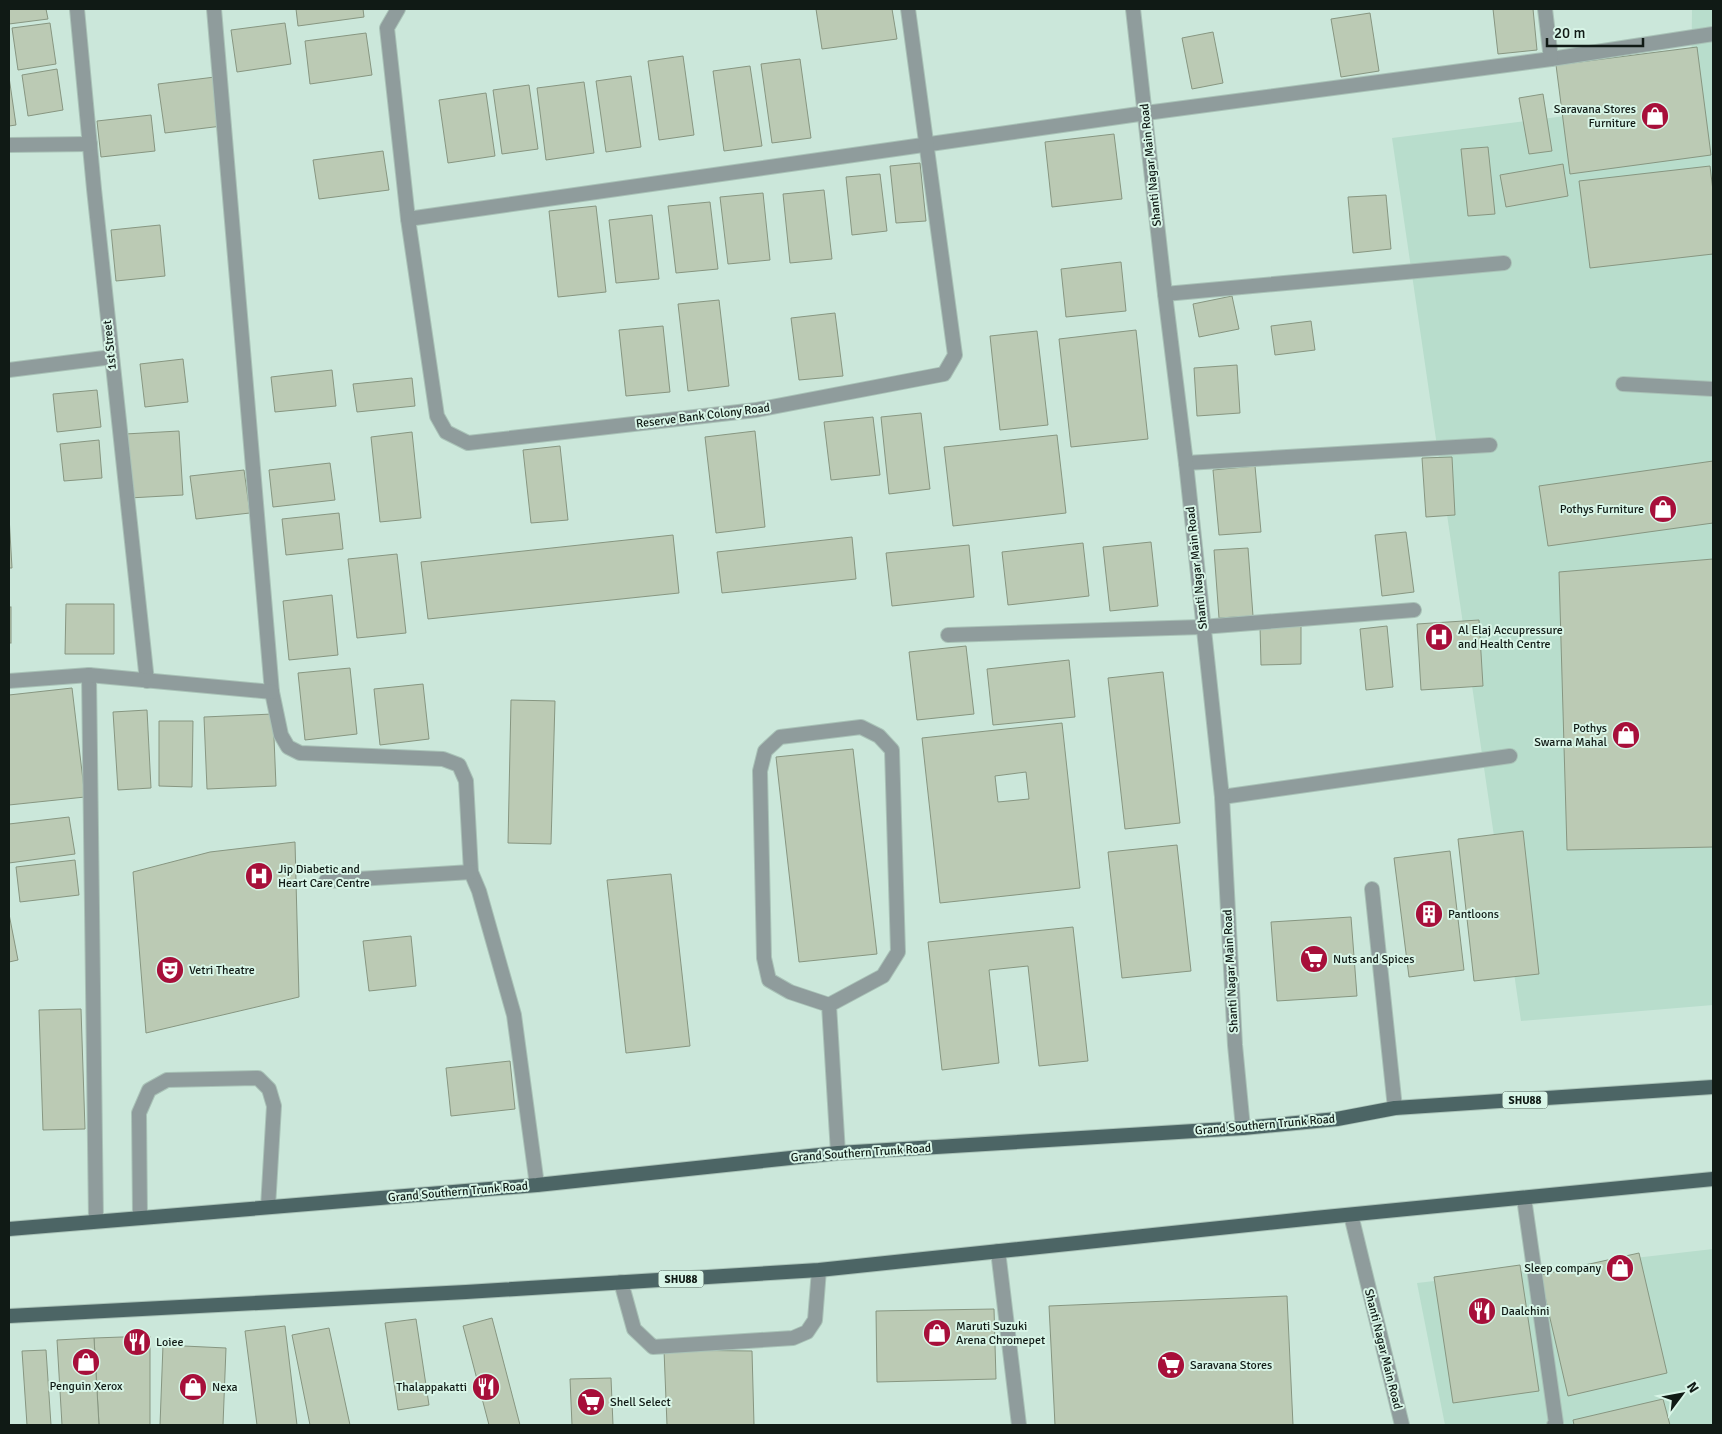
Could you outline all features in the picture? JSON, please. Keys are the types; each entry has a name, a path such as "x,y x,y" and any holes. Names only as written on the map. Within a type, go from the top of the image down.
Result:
{"main road":[{"name":"Grand Southern Trunk Road","path":"9,1229 537,1186 838,1153 1243,1128 1338,1119 1395,1108 1713,1087"},
{"name":"SHU88","path":"9,1316 818,1270 1713,1180"}],"street":[{"name":"1st Street","path":"77,9 147,681"},
{"path":"214,9 272,692 281,734 288,747 300,753 443,759 459,765 466,781 471,872 479,891 514,1015 537,1186"},
{"name":"Reserve Bank Colony Road","path":"398,9 387,28 408,219 437,416 446,432 468,443 756,410 944,374 955,355 908,9"},
{"name":"Shanti Nagar Main Road","path":"1133,9 1186,463 1202,627 1222,797 1235,1045 1243,1128"},
{"path":"1545,9 1551,59"},
{"path":"408,219 1146,113 1551,59 1713,34"},
{"path":"9,146 90,144"},
{"path":"1165,294 1504,263"},
{"path":"9,370 112,357"},
{"path":"1623,384 1713,389"},
{"path":"1186,463 1490,445"},
{"path":"948,635 1202,627 1414,610"},
{"path":"9,681 89,675 272,692"},
{"path":"89,675 96,1221"},
{"path":"861,727 879,736 892,750 898,952 883,976 829,1005 790,992 769,980 764,958 760,771 765,751 780,737 861,727"},
{"path":"1222,797 1510,756"},
{"path":"326,881 471,872"},
{"path":"1372,889 1395,1108"},
{"path":"829,1005 838,1153"},
{"path":"140,1218 139,1113 149,1090 166,1080 258,1078 269,1089 274,1106 268,1207"},
{"path":"1524,1198 1556,1423 1554,1425"},
{"name":"Shanti Nagar Main Road","path":"1351,1215 1402,1425"},
{"path":"998,1252 1019,1425"},
{"path":"621,1282 634,1329 653,1346 681,1345 793,1338 807,1332 814,1320 818,1270"}],"shaded area":[{"path":"1692,9 1713,9 1713,1005 1521,1021 1392,138 1691,100"},
{"path":"1713,1249 1713,1425 1445,1425 1417,1283"}],"building":[{"path":"9,9 46,9 48,19 9,24"},
{"path":"296,9 363,9 364,17 298,26"},
{"path":"816,9 892,9 897,39 822,49"},
{"path":"1493,9 1533,9 1537,50 1498,54"},
{"path":"1370,13 1379,71 1341,77 1331,19"},
{"path":"50,23 56,64 18,70 12,28"},
{"path":"285,23 291,64 237,72 231,30"},
{"path":"1213,32 1223,83 1192,89 1182,38"},
{"path":"366,33 372,75 310,84 305,41"},
{"path":"1697,47 1711,155 1570,174 1556,65"},
{"path":"683,56 694,135 659,140 648,61"},
{"path":"800,59 811,138 772,143 761,64"},
{"path":"750,66 762,146 724,151 713,71"},
{"path":"57,69 63,110 28,116 22,75"},
{"path":"631,76 641,147 606,152 596,81"},
{"path":"9,77 16,125 9,126"},
{"path":"215,77 222,126 165,133 158,84"},
{"path":"584,82 594,153 546,160 537,88"},
{"path":"529,85 538,149 502,154 493,90"},
{"path":"486,93 495,156 448,163 439,100"},
{"path":"1543,94 1552,151 1529,154 1519,98"},
{"path":"151,115 155,151 101,157 97,121"},
{"path":"1114,134 1122,199 1052,207 1045,142"},
{"path":"1488,147 1495,214 1468,216 1461,149"},
{"path":"383,151 389,190 319,199 313,160"},
{"path":"920,163 926,221 896,223 890,166"},
{"path":"1563,164 1568,196 1506,207 1500,175"},
{"path":"1710,166 1713,191 1713,254 1590,268 1579,181"},
{"path":"880,174 887,231 852,235 846,177"},
{"path":"824,190 832,259 790,263 783,194"},
{"path":"763,193 770,260 728,264 720,197"},
{"path":"1386,195 1391,249 1353,253 1348,197"},
{"path":"710,202 718,269 676,273 668,206"},
{"path":"596,206 606,292 558,297 549,211"},
{"path":"652,215 659,279 616,283 609,220"},
{"path":"160,225 165,276 116,281 111,230"},
{"path":"1121,262 1126,311 1066,317 1061,269"},
{"path":"1232,296 1239,329 1199,337 1193,304"},
{"path":"719,300 729,386 688,391 678,304"},
{"path":"835,313 843,376 799,380 791,318"},
{"path":"1311,321 1315,350 1275,355 1271,326"},
{"path":"663,326 670,392 626,396 619,330"},
{"path":"1136,330 1148,439 1071,447 1059,339"},
{"path":"1037,331 1048,425 1000,430 990,336"},
{"path":"183,359 188,402 145,407 140,364"},
{"path":"1237,365 1240,413 1197,416 1194,368"},
{"path":"332,370 336,406 275,412 271,377"},
{"path":"412,378 415,406 357,412 353,384"},
{"path":"97,390 101,427 57,432 53,394"},
{"path":"921,413 930,489 889,494 881,417"},
{"path":"873,417 880,475 831,480 824,422"},
{"path":"179,431 183,495 129,498 125,434"},
{"path":"755,431 765,527 716,533 705,437"},
{"path":"412,432 421,518 380,522 371,437"},
{"path":"1057,435 1066,513 953,526 944,447"},
{"path":"99,440 102,478 64,481 60,444"},
{"path":"560,446 568,520 531,523 523,450"},
{"path":"1452,457 1455,515 1426,517 1422,458"},
{"path":"1713,461 1713,523 1548,546 1539,486"},
{"path":"330,463 335,500 273,507 269,470"},
{"path":"1255,466 1261,532 1219,535 1213,470"},
{"path":"244,470 250,513 196,519 190,476"},
{"path":"339,513 343,549 286,555 282,519"},
{"path":"9,516 12,568 9,568"},
{"path":"1406,532 1414,592 1382,596 1375,535"},
{"path":"673,535 679,593 428,619 421,562"},
{"path":"852,537 856,579 722,593 717,552"},
{"path":"1151,542 1158,606 1110,611 1103,547"},
{"path":"1083,543 1089,596 1008,605 1002,552"},
{"path":"969,545 974,597 892,606 886,553"},
{"path":"1248,548 1253,616 1219,618 1214,550"},
{"path":"397,554 406,633 357,638 348,559"},
{"path":"1713,559 1713,847 1567,850 1559,572"},
{"path":"332,595 338,655 289,660 283,601"},
{"path":"66,604 114,604 114,654 65,654"},
{"path":"9,607 11,607 11,643 9,643"},
{"path":"1479,620 1483,686 1421,690 1417,624"},
{"path":"1301,625 1301,664 1261,665 1260,626"},
{"path":"1387,626 1393,687 1366,690 1360,629"},
{"path":"966,646 974,714 917,720 909,652"},
{"path":"1069,660 1075,717 993,725 987,669"},
{"path":"350,668 357,734 305,740 298,673"},
{"path":"1163,672 1180,823 1125,829 1108,678"},
{"path":"423,684 429,739 380,745 374,689"},
{"path":"72,688 85,797 9,805 9,695"},
{"path":"511,700 555,701 551,844 508,843"},
{"path":"147,710 151,788 118,790 113,712"},
{"path":"273,714 276,786 207,789 204,717"},
{"path":"159,721 193,721 192,787 159,786"},
{"path":"1062,723 1080,888 940,903 922,738","holes":["1026,772 1029,799 998,802 995,776"]},
{"path":"853,749 877,954 799,962 776,757"},
{"path":"69,817 75,854 9,863 9,824"},
{"path":"1523,831 1539,974 1474,981 1458,839"},
{"path":"295,842 299,997 146,1033 133,872 210,852"},
{"path":"1177,845 1191,971 1122,978 1108,852"},
{"name":"Pantloons","path":"1450,851 1464,970 1409,977 1394,858"},
{"path":"75,860 79,895 20,902 16,867"},
{"path":"671,874 690,1046 626,1053 607,880"},
{"path":"9,914 18,960 9,962"},
{"name":"Nuts and Spices","path":"1351,917 1357,996 1277,1001 1271,922"},
{"path":"1073,927 1088,1061 1039,1066 1028,966 989,970 999,1063 942,1070 928,942"},
{"path":"411,936 416,986 369,991 363,941"},
{"path":"81,1009 85,1129 43,1130 39,1010"},
{"path":"510,1061 515,1109 451,1116 446,1068"},
{"path":"1639,1253 1667,1373 1568,1396 1540,1275"},
{"path":"1520,1265 1539,1391 1453,1403 1434,1277"},
{"name":"Saravana Stores","path":"1287,1296 1293,1425 1055,1425 1049,1306"},
{"path":"994,1309 996,1379 877,1382 876,1311"},
{"path":"492,1318 520,1425 489,1425 463,1326"},
{"path":"416,1319 429,1405 398,1410 385,1323"},
{"path":"285,1326 297,1425 257,1425 245,1331"},
{"path":"329,1328 350,1425 310,1425 292,1335"},
{"path":"150,1336 150,1425 99,1425 94,1338"},
{"path":"94,1338 99,1425 62,1425 57,1340"},
{"name":"Nexa","path":"163,1345 226,1348 223,1425 160,1425"},
{"path":"46,1350 51,1425 27,1425 22,1351"},
{"path":"664,1350 752,1351 754,1425 667,1425"},
{"name":"Shell Select","path":"611,1378 613,1425 572,1425 570,1379"},
{"path":"1663,1399 1670,1425 1574,1425 1573,1420"}],"place":[{"name":"Saravana Stores Furniture","path":"1655,116"},
{"name":"Pothys Furniture","path":"1663,509"},
{"name":"Al Elaj Accupressure and Health Centre","path":"1439,637"},
{"name":"Pothys Swarna Mahal","path":"1626,735"},
{"name":"Jip Diabetic and Heart Care Centre","path":"259,876"},
{"name":"Pantloons","path":"1429,914"},
{"name":"Nuts and Spices","path":"1314,959"},
{"name":"Vetri Theatre","path":"170,970"},
{"name":"Sleep company","path":"1620,1268"},
{"name":"Daalchini","path":"1482,1311"},
{"name":"Maruti Suzuki Arena Chromepet","path":"937,1333"},
{"name":"Loiee","path":"137,1342"},
{"name":"Penguin Xerox","path":"86,1362"},
{"name":"Saravana Stores","path":"1171,1365"},
{"name":"Nexa","path":"193,1387"},
{"name":"Thalappakatti","path":"486,1387"},
{"name":"Shell Select","path":"591,1402"}]}
